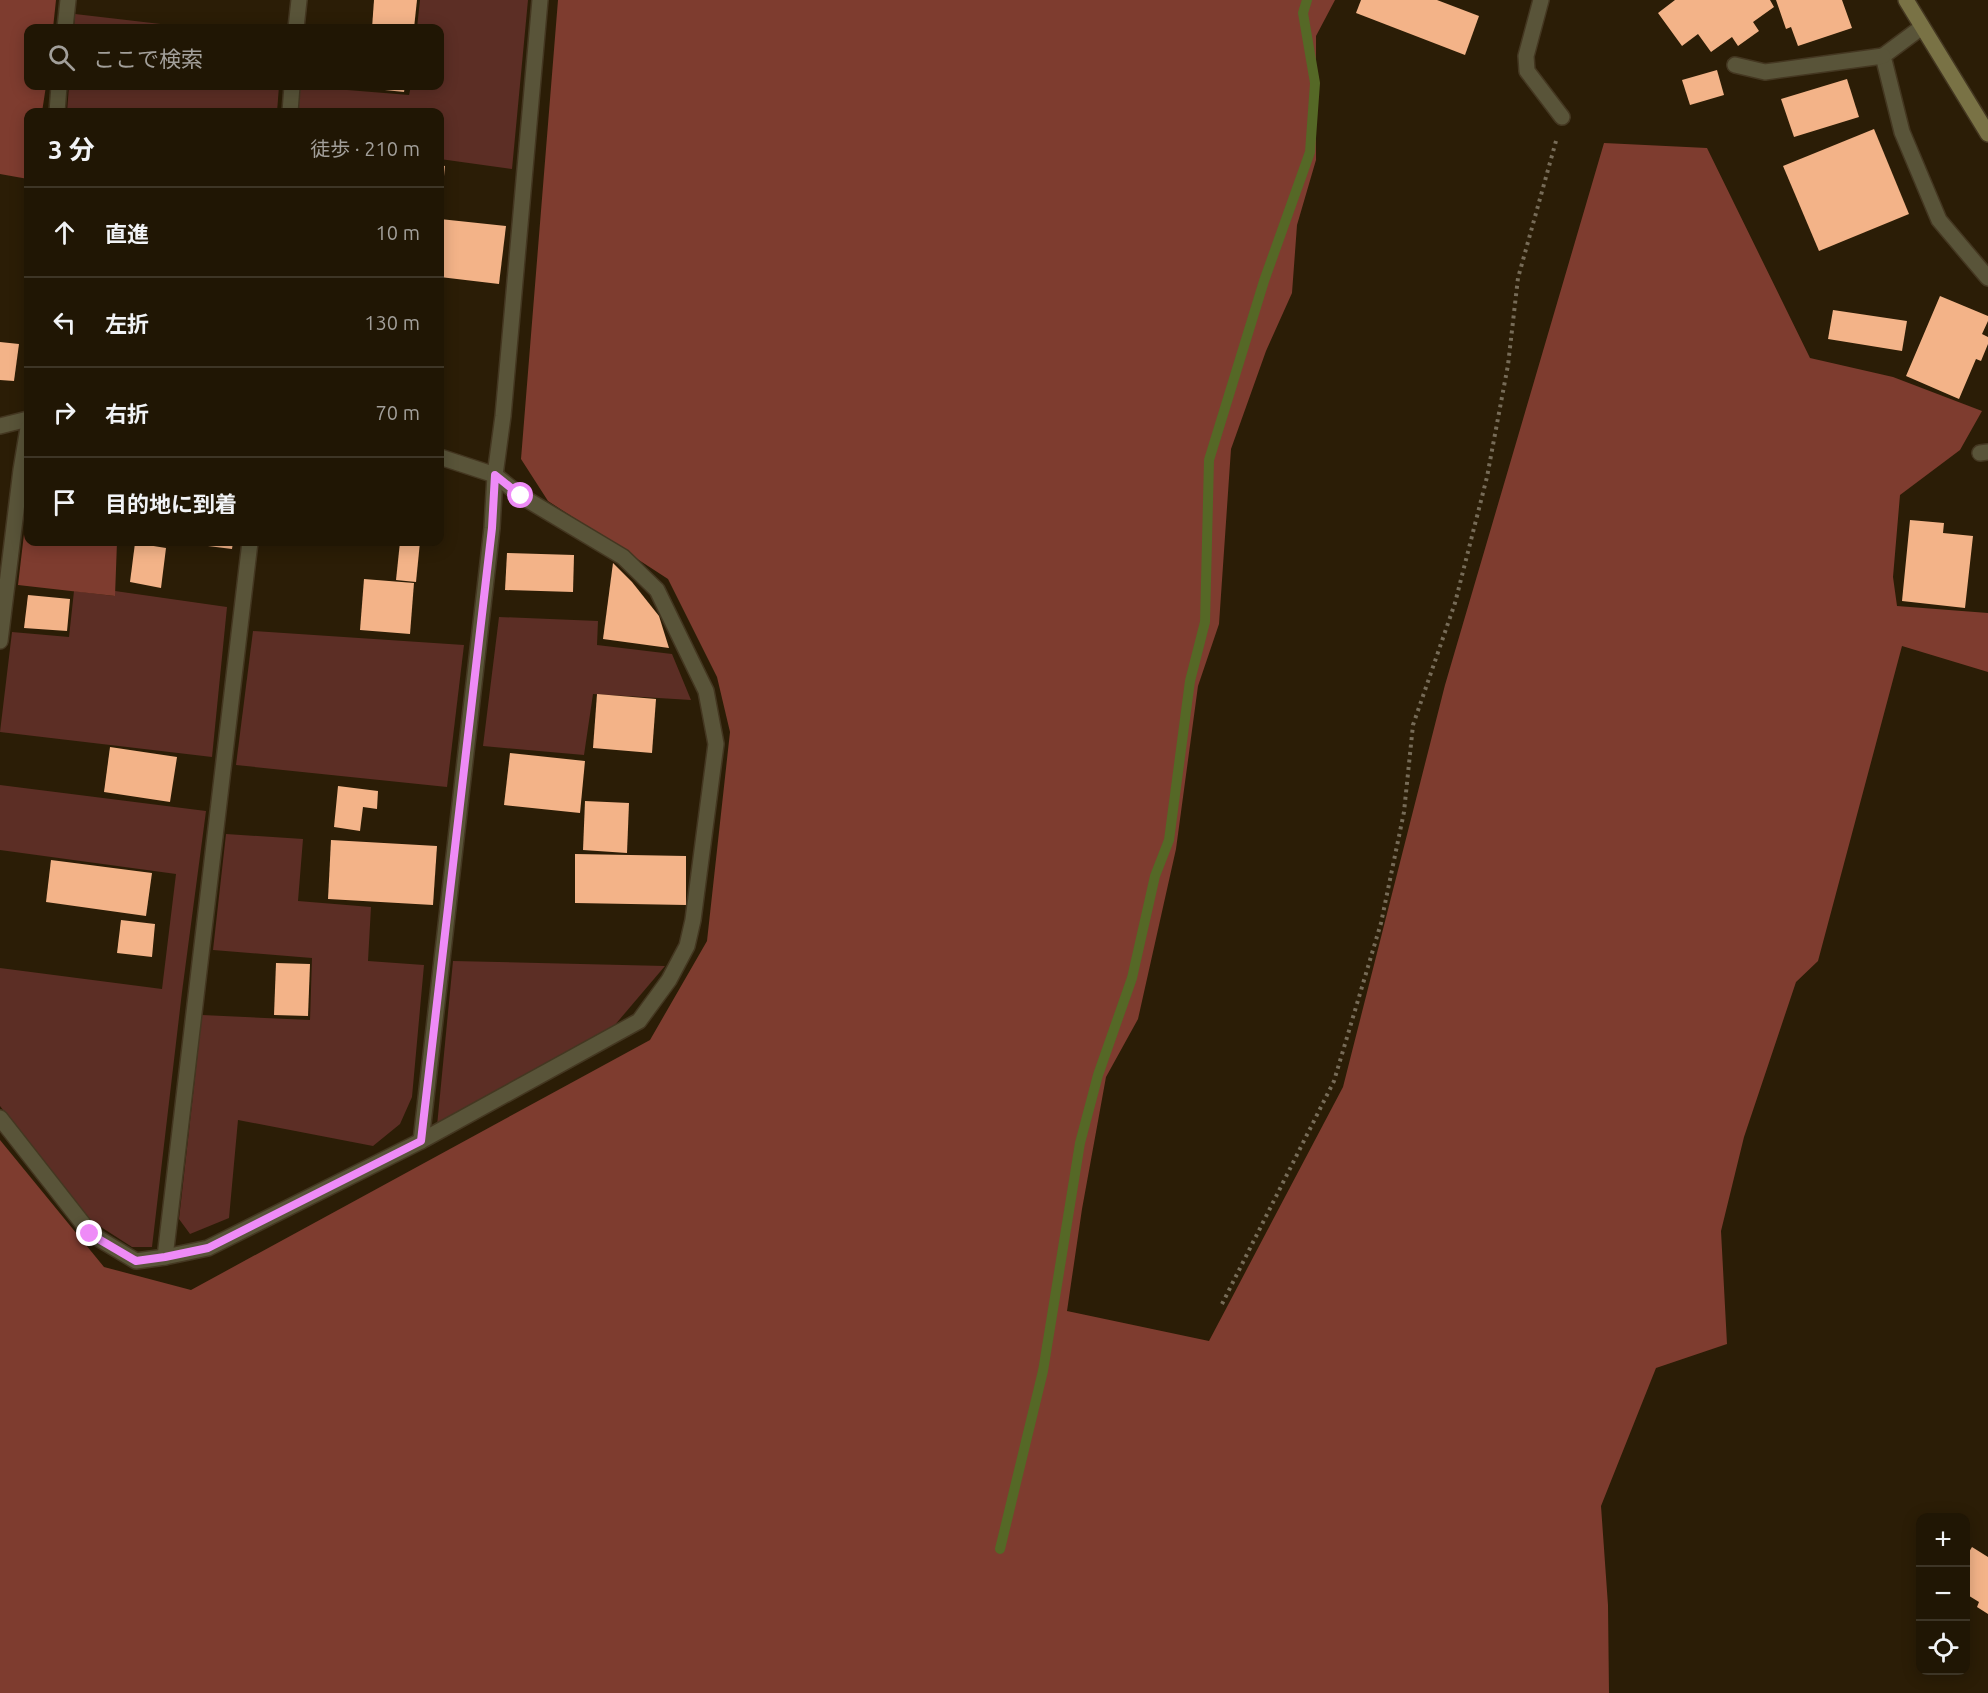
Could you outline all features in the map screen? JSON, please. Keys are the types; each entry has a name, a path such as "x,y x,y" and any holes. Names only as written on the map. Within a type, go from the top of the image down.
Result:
{"main road":[{"path":"1906,0 1988,134"}],"lane":[{"path":"65,24 68,0"},
{"path":"296,24 299,0"},
{"path":"421,1141 492,528 495,475 503,416 540,0"},
{"path":"1541,0 1526,56 1527,71 1562,117"},
{"path":"1735,65 1765,72 1883,56 1923,27"},
{"path":"1883,56 1902,132 1939,220 1988,278"},
{"path":"57,108 59,90"},
{"path":"290,108 292,90"},
{"path":"0,426 24,420"},
{"path":"0,641 24,452"},
{"path":"0,1118 90,1234 136,1261 165,1257 208,1248 421,1141 639,1021 669,980 687,946 693,920 716,744 706,692 657,590 623,557 521,496 495,475 444,458"},
{"path":"165,1257 250,546"}],"path":[{"path":"1222,1304 1334,1081 1381,923 1404,812 1413,725 1455,603 1487,477 1508,365 1518,278 1562,117"}],"shaded area":[{"path":"0,0 56,0 53,24 24,24 24,90 45,90 43,108 24,108 24,178 0,174"},
{"path":"420,0 528,0 512,169 444,160 444,108 296,108 298,90 347,90 409,95 410,90 444,90 444,24 417,24"},
{"path":"558,0 1335,0 1316,36 1316,160 1297,225 1292,293 1266,351 1231,449 1219,624 1198,686 1176,849 1138,1019 1106,1077 1082,1209 1067,1311 1209,1341 1343,1087 1445,685 1604,143 1707,148 1810,358 1893,377 1982,411 1960,450 1900,495 1893,577 1897,606 1988,613 1988,672 1902,646 1818,961 1796,982 1744,1137 1721,1231 1727,1344 1656,1368 1601,1506 1608,1605 1609,1693 0,1693 0,1140 104,1267 191,1290 650,1040 707,941 730,732 717,677 668,579 548,501 521,459"},
{"path":"75,14 161,24 74,24"},
{"path":"69,90 279,90 277,108 67,108"},
{"path":"24,534 24,546 117,546 115,596 18,585"},
{"path":"74,591 114,596 115,591 227,607 212,757 0,732 12,632 69,637"},
{"path":"499,617 598,621 597,645 672,654 691,700 593,694 584,755 483,746"},
{"path":"253,631 464,645 447,787 236,765"},
{"path":"0,785 206,811 152,1247 132,1247 87,1218 0,1106 0,968 162,989 176,874 0,850"},
{"path":"226,834 303,839 298,901 371,907 368,961 424,965 412,1097 400,1124 373,1146 238,1120 229,1218 190,1234 179,1219 202,1015 310,1020 312,958 213,950"},
{"path":"453,961 665,966 614,1026 542,1069 437,1126"}],"building":[{"path":"374,0 417,0 414,24 372,24"},
{"path":"1361,0 1437,0 1479,16 1465,55 1356,13"},
{"path":"1675,0 1770,0 1774,7 1753,22 1759,31 1738,46 1732,37 1711,52 1698,34 1682,46 1658,13"},
{"path":"1776,0 1842,0 1852,28 1798,46 1791,27 1786,29"},
{"path":"1717,70 1724,95 1690,105 1682,80"},
{"path":"1847,79 1859,117 1794,137 1781,99"},
{"path":"1874,129 1909,214 1819,251 1783,166"},
{"path":"444,219 506,226 499,284 444,277"},
{"path":"1940,296 1988,316 1982,334 1988,337 1988,344 1981,361 1976,359 1959,399 1906,376"},
{"path":"1833,310 1907,321 1902,351 1828,339"},
{"path":"0,342 19,344 14,381 0,380"},
{"path":"1910,520 1944,523 1943,533 1973,536 1965,608 1902,601"},
{"path":"135,546 166,548 161,588 130,582"},
{"path":"208,546 232,546 232,549"},
{"path":"400,546 420,546 416,582 396,580"},
{"path":"507,553 574,555 573,592 505,590"},
{"path":"613,563 632,582 659,616 669,648 603,639"},
{"path":"364,579 414,583 410,634 360,630"},
{"path":"28,595 70,599 67,631 24,628"},
{"path":"597,694 656,699 652,753 593,748"},
{"path":"110,747 177,757 170,802 104,792"},
{"path":"510,753 585,761 580,813 504,805"},
{"path":"338,786 378,791 377,809 363,807 360,831 334,827"},
{"path":"585,801 629,803 627,853 583,850"},
{"path":"331,840 437,846 433,905 328,899"},
{"path":"575,854 686,856 686,905 575,903"},
{"path":"51,860 152,873 146,916 46,902"},
{"path":"121,920 155,924 152,957 117,953"},
{"path":"276,963 310,964 308,1016 274,1015"},
{"path":"1972,1547 1988,1557 1988,1614 1977,1607 1979,1602 1970,1596 1970,1550"}],"waterway":[{"path":"1000,1549 1043,1371 1080,1143 1098,1075 1132,978 1155,876 1169,840 1190,681 1205,622 1209,460 1264,281 1310,152 1315,83 1303,13 1307,0"}],"route":[{"path":"90,1234 136,1261 208,1248 421,1141 492,528 495,475 521,496"}]}
